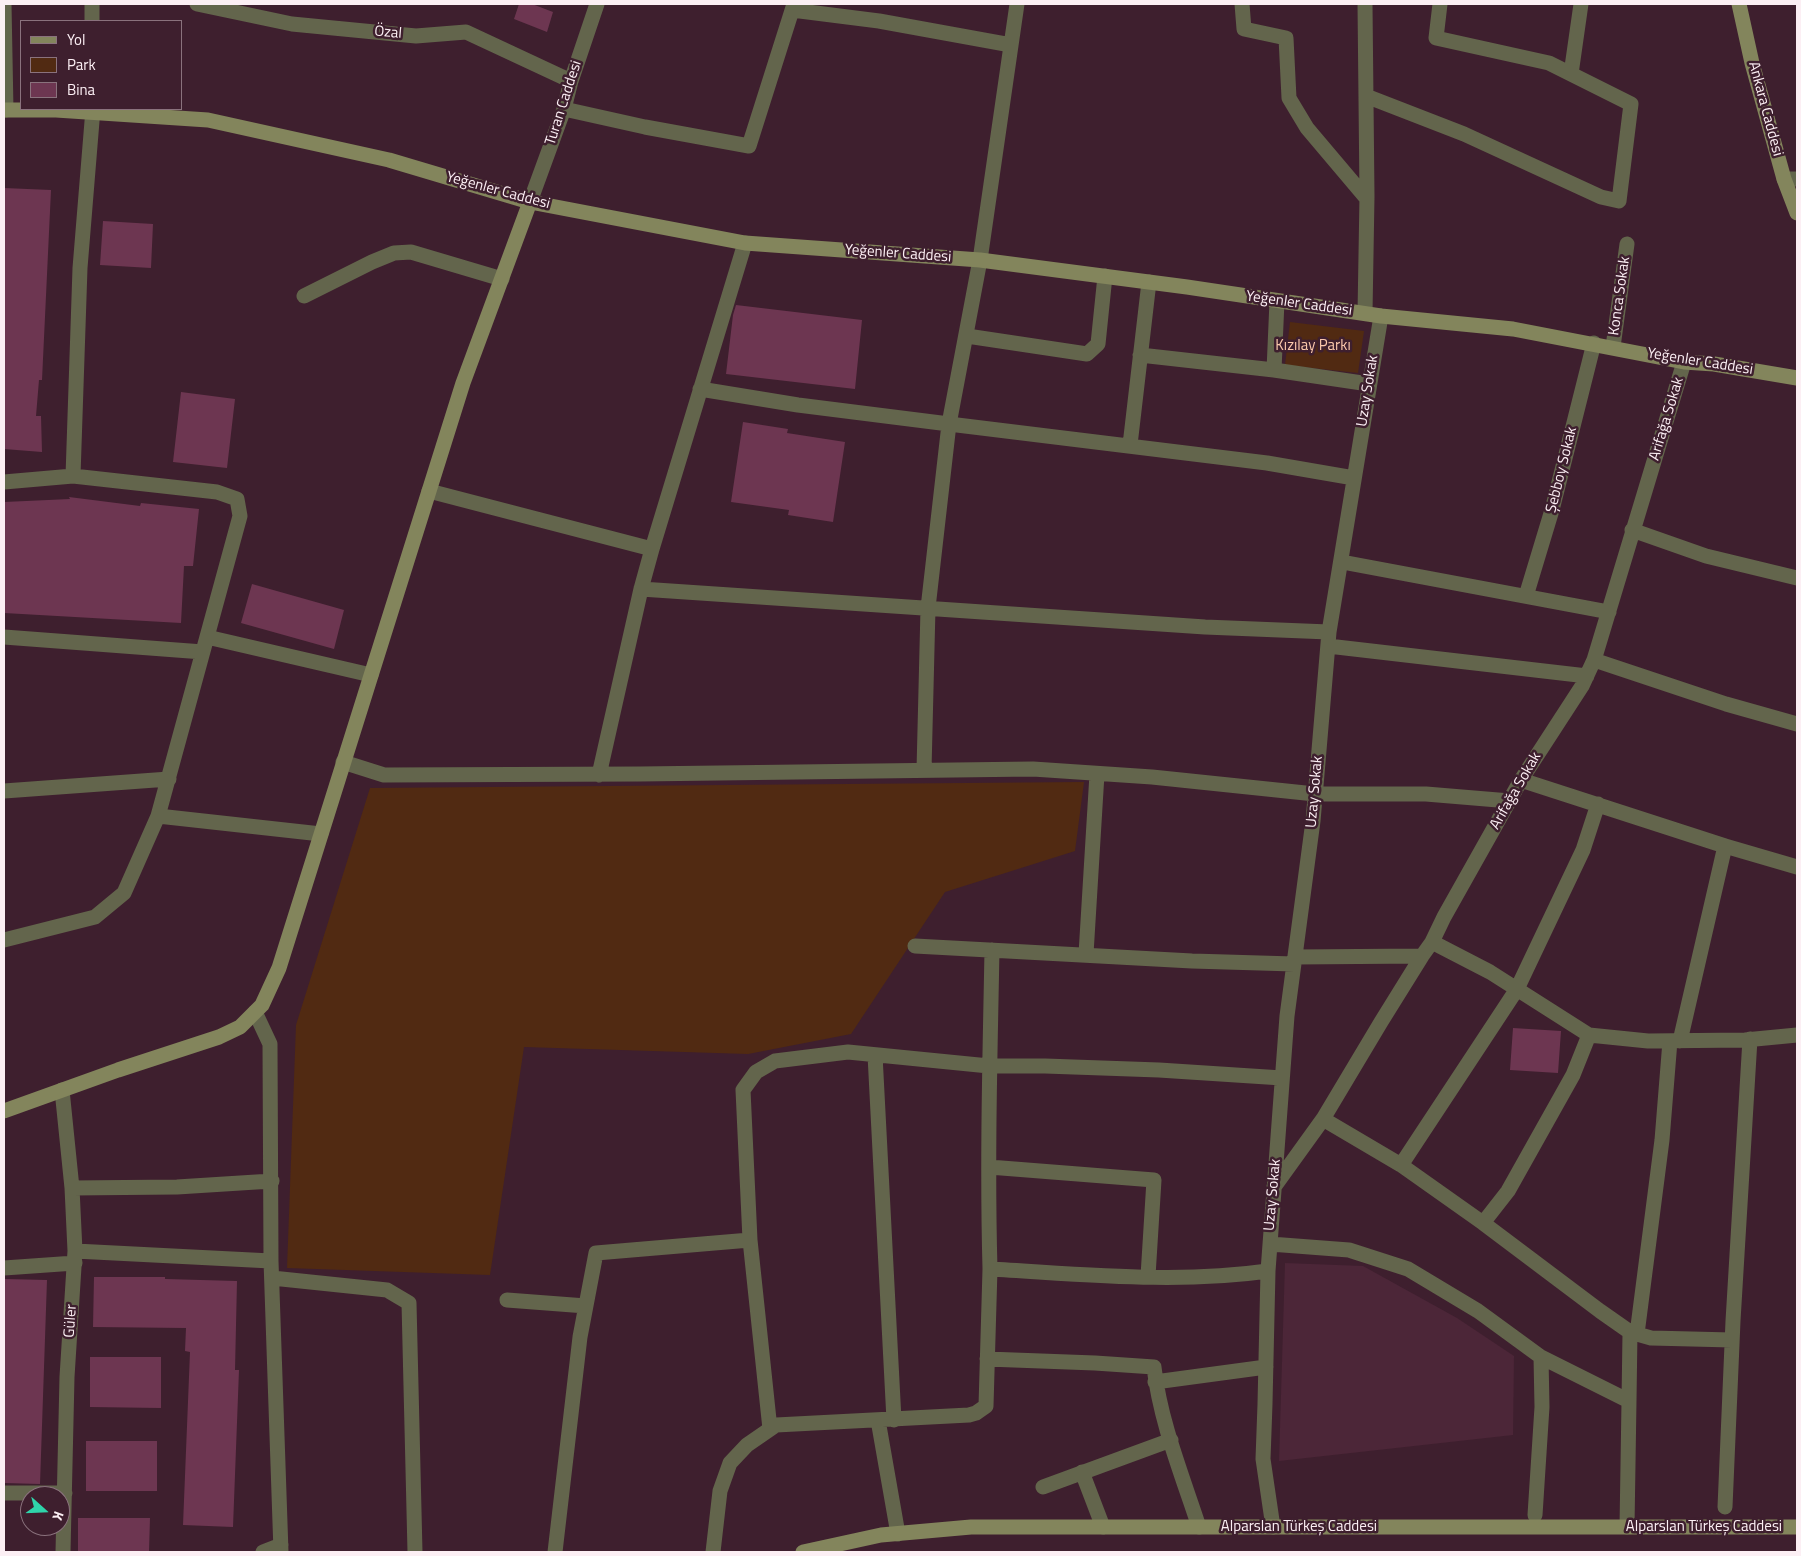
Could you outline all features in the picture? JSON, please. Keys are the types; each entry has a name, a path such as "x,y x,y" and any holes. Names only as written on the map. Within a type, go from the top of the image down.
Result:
{"street":[{"path":"4,4 5,110"},
{"path":"92,4 92,20"},
{"name":"Özal","path":"197,4 292,24 416,36 466,32 571,82"},
{"name":"Turan Caddesi","path":"530,202 564,109 597,4"},
{"path":"924,770 928,608 949,424 980,260 1017,4"},
{"path":"1242,4 1244,29 1286,38 1290,98 1307,128 1367,199"},
{"path":"1365,4 1367,199 1365,314"},
{"path":"1366,96 1464,134 1601,197 1619,201 1631,104 1549,63 1436,38 1440,4"},
{"path":"1571,74 1581,4"},
{"name":"Ankara Caddesi","path":"1739,4 1752,63 1790,179 1797,212"},
{"path":"564,109 644,127 748,146 793,7 880,20 1011,45"},
{"name":"Yeğenler Caddesi","path":"5,110 93,111 208,120 389,160 530,202 745,242 980,260 1105,276 1380,316 1513,329 1594,343 1684,362 1714,364 1797,378"},
{"path":"73,476 80,268 93,111"},
{"path":"4,1112 118,1070 219,1037 240,1027 262,1005 279,968 463,383 530,202"},
{"path":"599,775 641,589 745,242"},
{"name":"Konca Sokak","path":"1613,347 1627,244"},
{"path":"304,296 394,253 411,252 502,278"},
{"path":"967,336 1087,354 1098,344 1105,276"},
{"path":"1130,445 1149,282"},
{"path":"1274,370 1276,301"},
{"name":"Uzay Sokak","path":"1273,1528 1263,1459 1268,1271 1287,1016 1315,794 1329,639 1380,316"},
{"name":"Şebboy Sokak","path":"1526,596 1552,510 1594,343"},
{"path":"1140,355 1274,370 1370,384"},
{"name":"Arifağa Sokak","path":"1274,1187 1323,1119 1432,942 1444,917 1521,780 1594,660 1684,362"},
{"path":"700,389 798,405 1267,463 1354,478"},
{"path":"4,482 73,476 217,492 237,499 240,516 158,816 124,893 95,917 4,940"},
{"path":"429,491 652,549"},
{"path":"1632,530 1706,556 1797,578"},
{"path":"1342,562 1609,612"},
{"path":"641,589 1205,627 1329,639 1586,676"},
{"path":"4,637 203,652"},
{"path":"207,637 371,675"},
{"path":"1594,660 1726,704 1797,724"},
{"path":"344,762 384,775 599,775 1033,769 1315,794 1426,794 1510,801"},
{"path":"1086,954 1097,774"},
{"path":"4,791 169,779"},
{"path":"1521,780 1797,868"},
{"path":"1401,1165 1517,990 1583,850 1598,804"},
{"path":"158,816 321,834"},
{"path":"1627,1526 1629,1402 1634,1333 1675,1041 1726,846"},
{"path":"1432,942 1490,972 1589,1035 1648,1041 1750,1039 1797,1035"},
{"path":"915,946 1192,961 1422,956"},
{"path":"713,1552 720,1491 730,1463 747,1445 776,1425 969,1415 976,1413 986,1406 990,1269 989,1066 992,950"},
{"path":"255,1012 270,1044 271,1261 281,1548 263,1552"},
{"path":"1483,1223 1508,1191 1568,1083 1589,1035"},
{"path":"1725,1507 1732,1340 1750,1039"},
{"path":"770,1429 750,1240 743,1090 756,1072 774,1061 848,1052 989,1066 1159,1070 1282,1078"},
{"path":"875,1055 894,1420"},
{"name":"Güler","path":"62,1090 72,1188 75,1257 67,1376 65,1486"},
{"path":"1323,1119 1401,1165 1483,1223 1600,1311 1634,1333 1651,1338 1732,1340"},
{"path":"989,1167 1154,1180 1148,1276"},
{"path":"72,1188 177,1188 272,1181"},
{"path":"555,1552 579,1346 596,1253 750,1240"},
{"path":"1270,1244 1349,1250 1408,1269 1478,1311 1541,1357 1629,1402"},
{"path":"4,1268 75,1257 271,1261"},
{"path":"990,1269 1193,1278 1232,1276 1268,1271"},
{"path":"272,1278 387,1290 409,1303 415,1552"},
{"path":"507,1300 586,1306"},
{"path":"1535,1515 1542,1407 1541,1357"},
{"path":"987,1359 1154,1367 1155,1382 1171,1440 1199,1527"},
{"path":"1155,1382 1266,1368"},
{"path":"878,1420 898,1534"},
{"path":"1042,1487 1171,1440"},
{"path":"1082,1472 1103,1527"},
{"path":"4,1493 20,1493"},
{"name":"Alparslan Türkeş Caddesi","path":"802,1552 881,1535 971,1527 1627,1526 1797,1528"},
{"name":"Güler","path":"63,1552 64,1536"}],"shaded area":[{"path":"1285,1263 1363,1266 1457,1318 1514,1356 1513,1435 1279,1461"}],"green space":[{"name":"Kızılay Parkı","path":"1290,322 1364,331 1358,373 1285,365"},
{"path":"1084,782 1075,851 945,892 851,1034 748,1054 524,1047 490,1275 287,1268 296,1025 370,788"}],"building":[{"path":"519,4 532,4 553,12 547,32 514,19"},
{"path":"4,188 51,190 42,380 39,380 36,416 41,416 42,452 4,449"},
{"path":"103,221 153,224 151,268 100,265"},
{"path":"736,305 862,320 855,389 726,374 733,315"},
{"path":"181,392 235,399 227,468 173,462"},
{"path":"743,422 788,429 787,433 845,442 833,522 788,515 789,510 731,502"},
{"path":"69,497 140,506 141,503 199,509 193,566 184,566 181,623 4,613 4,502 70,499"},
{"path":"252,584 344,610 334,649 241,623"},
{"path":"1513,1028 1561,1031 1558,1073 1510,1070"},
{"path":"94,1277 165,1277 165,1279 237,1281 235,1370 239,1370 233,1527 183,1525 190,1352 185,1351 186,1328 93,1327"},
{"path":"4,1279 47,1280 40,1484 4,1483"},
{"path":"90,1357 161,1357 161,1408 90,1407"},
{"path":"86,1441 157,1441 157,1491 86,1491"},
{"path":"78,1518 150,1518 149,1552 78,1552"}]}
